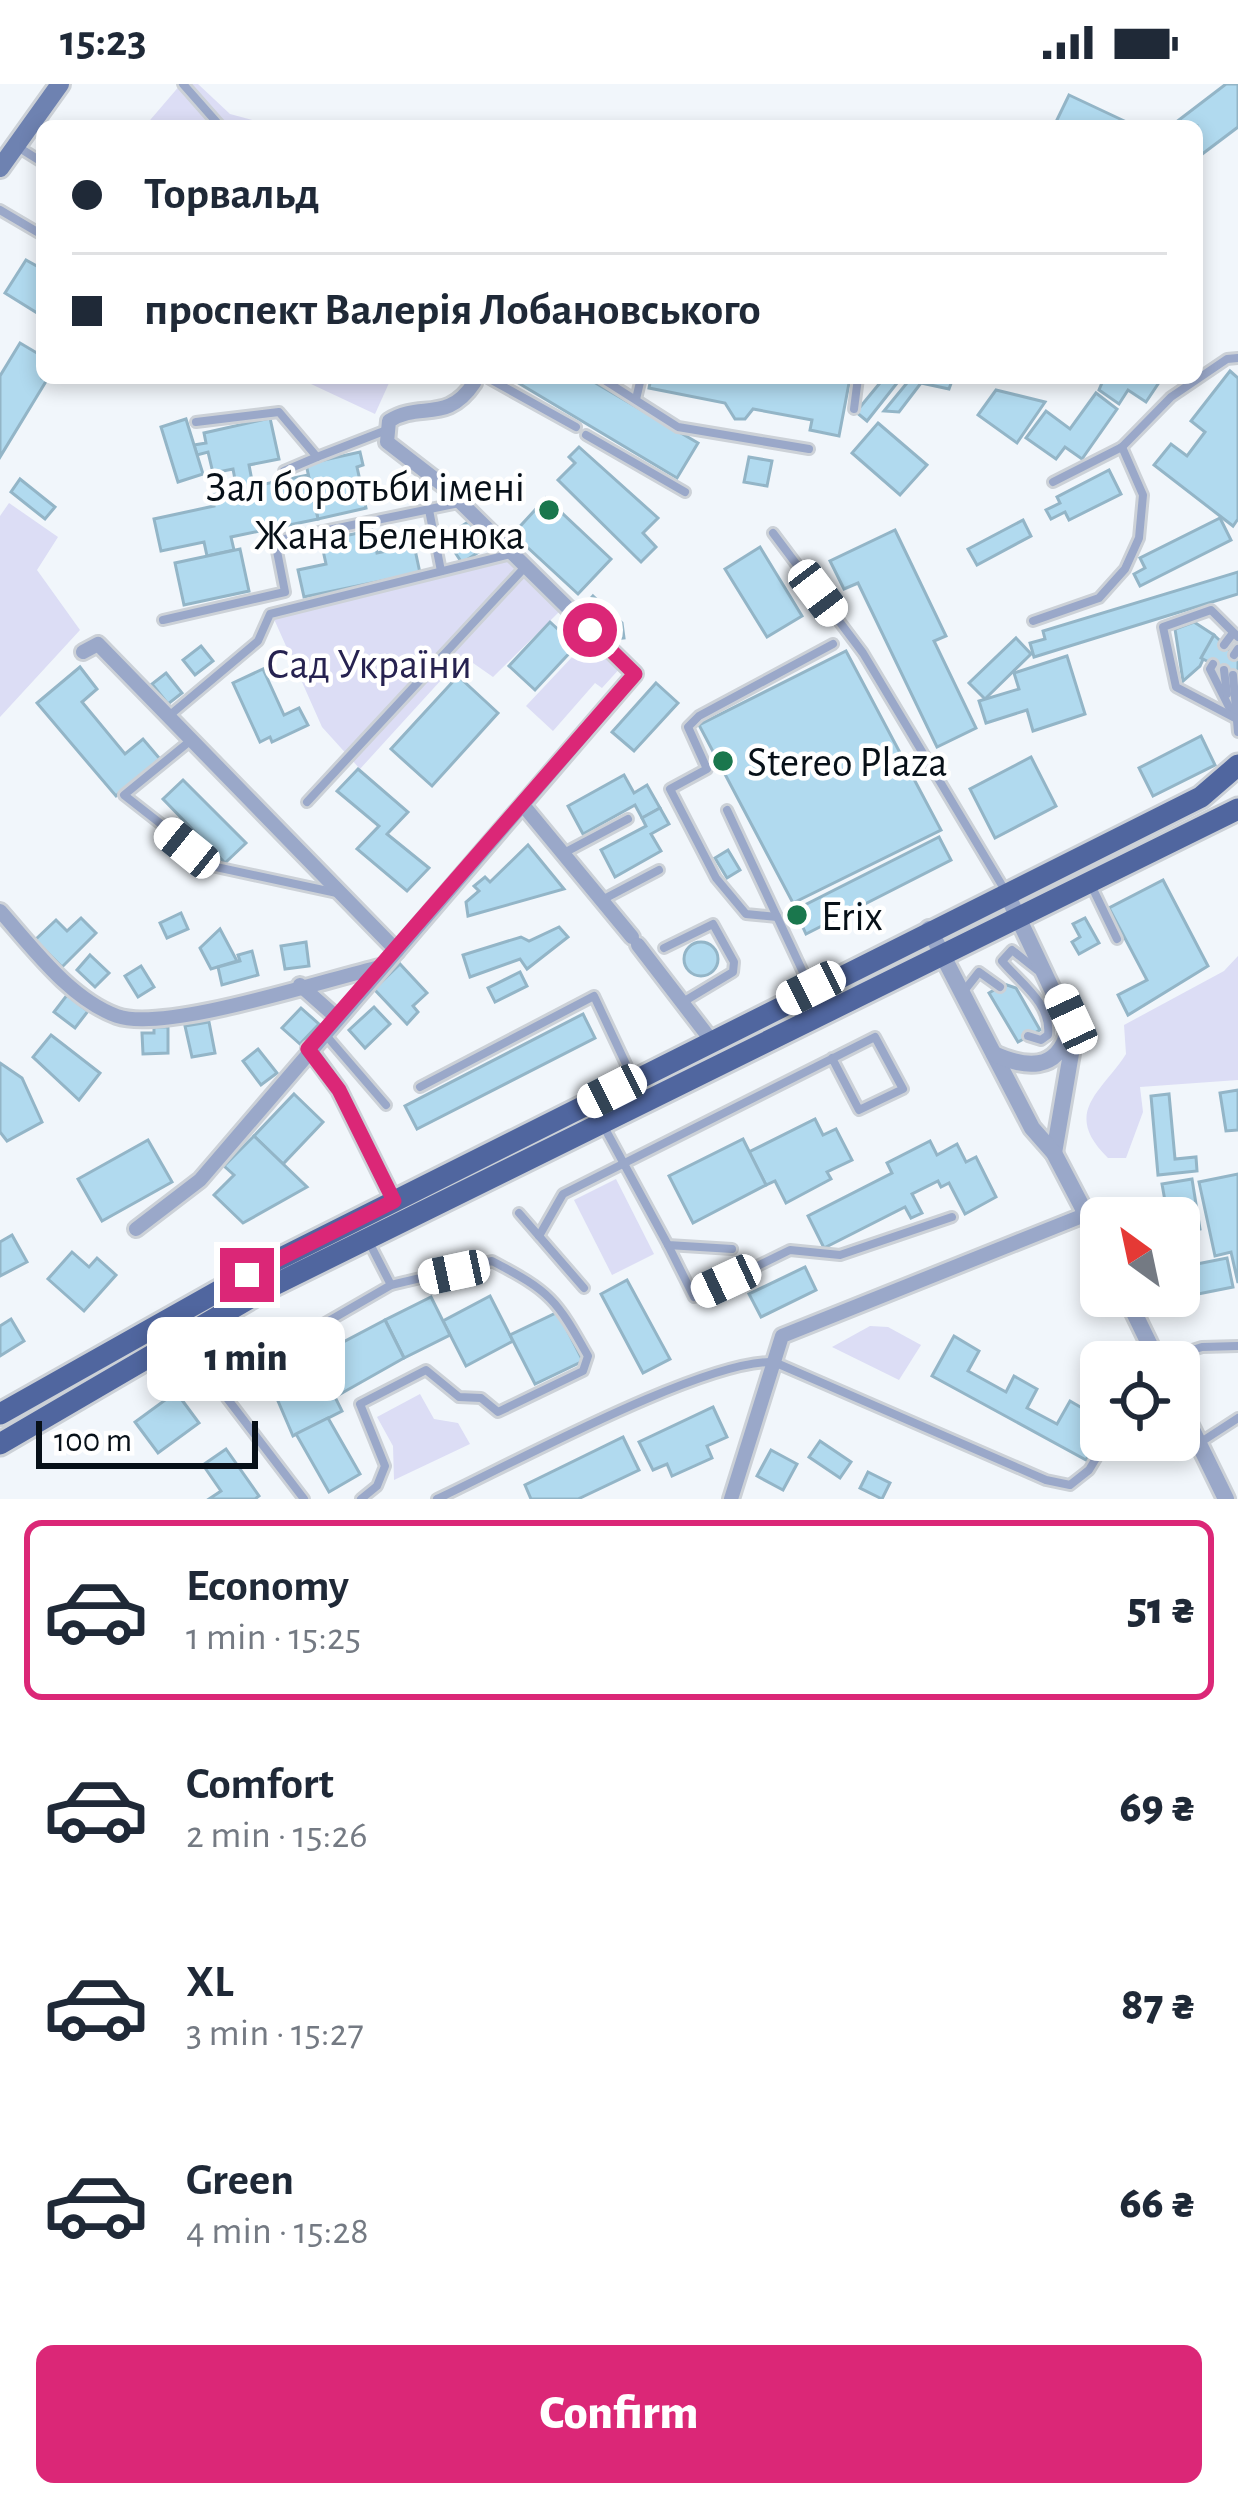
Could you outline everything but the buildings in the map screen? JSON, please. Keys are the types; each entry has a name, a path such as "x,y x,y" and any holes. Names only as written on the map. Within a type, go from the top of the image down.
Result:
{"main road":[{"path":"0,168 9,149 60,84"},
{"path":"0,1414 163,1320 394,1201 1201,796 1238,765"},
{"path":"0,1444 181,1336 368,1239 1238,808"}],"street":[{"path":"136,1229 188,1193 635,674 462,503 393,448 384,431 400,414 448,409 473,384"},
{"path":"83,652 98,644 397,951"},
{"path":"523,805 711,1040"},
{"path":"1006,892 1071,1019 1074,1036 1054,1153"},
{"path":"0,911 79,992 113,1015 137,1021 173,1018 380,967"},
{"path":"929,929 1031,1128 1054,1153 1080,1201"},
{"path":"301,985 336,1017"},
{"path":"994,1054 1019,1066 1040,1065 1055,1058 1071,1019"},
{"path":"308,1049 339,1090 394,1201"},
{"path":"730,1499 782,1336 1080,1217"},
{"path":"1200,1443 1226,1499"}],"lane":[{"path":"183,84 215,120"},
{"path":"0,210 36,231"},
{"path":"1203,375 1227,359 1238,358"},
{"path":"488,384 576,428"},
{"path":"612,384 679,427 809,449"},
{"path":"637,398 640,384"},
{"path":"854,409 857,384"},
{"path":"1053,482 1123,447 1171,397 1190,384"},
{"path":"196,422 279,412 316,457"},
{"path":"284,471 384,431"},
{"path":"586,434 685,492"},
{"path":"1033,621 1099,598 1125,569 1139,538 1143,495 1123,447"},
{"path":"163,620 285,592 275,541 462,503"},
{"path":"429,510 441,572"},
{"path":"773,533 862,652 1006,892"},
{"path":"169,716 258,641 270,614 513,554"},
{"path":"307,802 526,566"},
{"path":"1224,645 1235,635 1211,610 1163,628 1177,687 1235,718"},
{"path":"778,917 746,914 716,878 670,789 707,769 688,727 699,716 833,644"},
{"path":"1213,664 1210,669 1235,718"},
{"path":"1229,672 1238,732"},
{"path":"191,740 124,795 216,867 341,893"},
{"path":"727,810 811,988"},
{"path":"562,854 628,819"},
{"path":"601,901 659,870"},
{"path":"1088,880 1117,939"},
{"path":"664,948 713,924 734,962 733,972 722,981 682,1003"},
{"path":"1028,1036 1041,1040 1049,1024 1024,979 1004,967 1005,954 1020,953 1056,988"},
{"path":"963,994 979,972 1000,987"},
{"path":"420,1087 594,996 634,1080"},
{"path":"323,1032 386,1105"},
{"path":"539,1236 563,1193 875,1036 903,1089 859,1110 832,1058"},
{"path":"591,1102 694,1297 790,1250 840,1255 952,1217"},
{"path":"519,1213 584,1288"},
{"path":"368,1239 391,1285"},
{"path":"668,1245 732,1250"},
{"path":"216,1387 391,1285 493,1261 557,1301 588,1364 498,1412 481,1398 459,1397 426,1370 360,1404 385,1466 377,1486 361,1499"},
{"path":"181,1336 304,1499"},
{"path":"1200,1348 1238,1346"},
{"path":"437,1499 662,1394 752,1361 773,1362 1046,1480 1070,1485 1094,1461"},
{"path":"1200,1443 1238,1418"}],"green space":[{"path":"181,84 198,84 230,114 252,120 150,120"},
{"path":"311,384 389,384 375,414"},
{"path":"9,503 58,537 37,570 80,630 0,717 0,516"},
{"name":"Сад України","path":"508,559 560,611 493,677 463,656 360,769 322,727 274,619"},
{"path":"590,638 621,667 602,688 595,683 553,731 526,706"},
{"path":"1238,956 1238,1080 1140,1087 1143,1112 1126,1158 1108,1158 1094,1142 1087,1115 1097,1091 1126,1054 1124,1025 1224,971"},
{"path":"616,1179 654,1254 612,1275 574,1200"},
{"path":"870,1326 888,1327 921,1345 899,1380 832,1347"},
{"path":"420,1394 434,1419 458,1423 470,1444 394,1480 393,1446 377,1417"}],"place":[{"name":"Зал боротьби імені Жана Беленюка","path":"549,510"},
{"name":"Stereo Plaza","path":"723,761"},
{"name":"Erix","path":"797,915"}],"route":[{"path":"247,1275 394,1201 339,1090 308,1049 635,674 590,630"}]}
